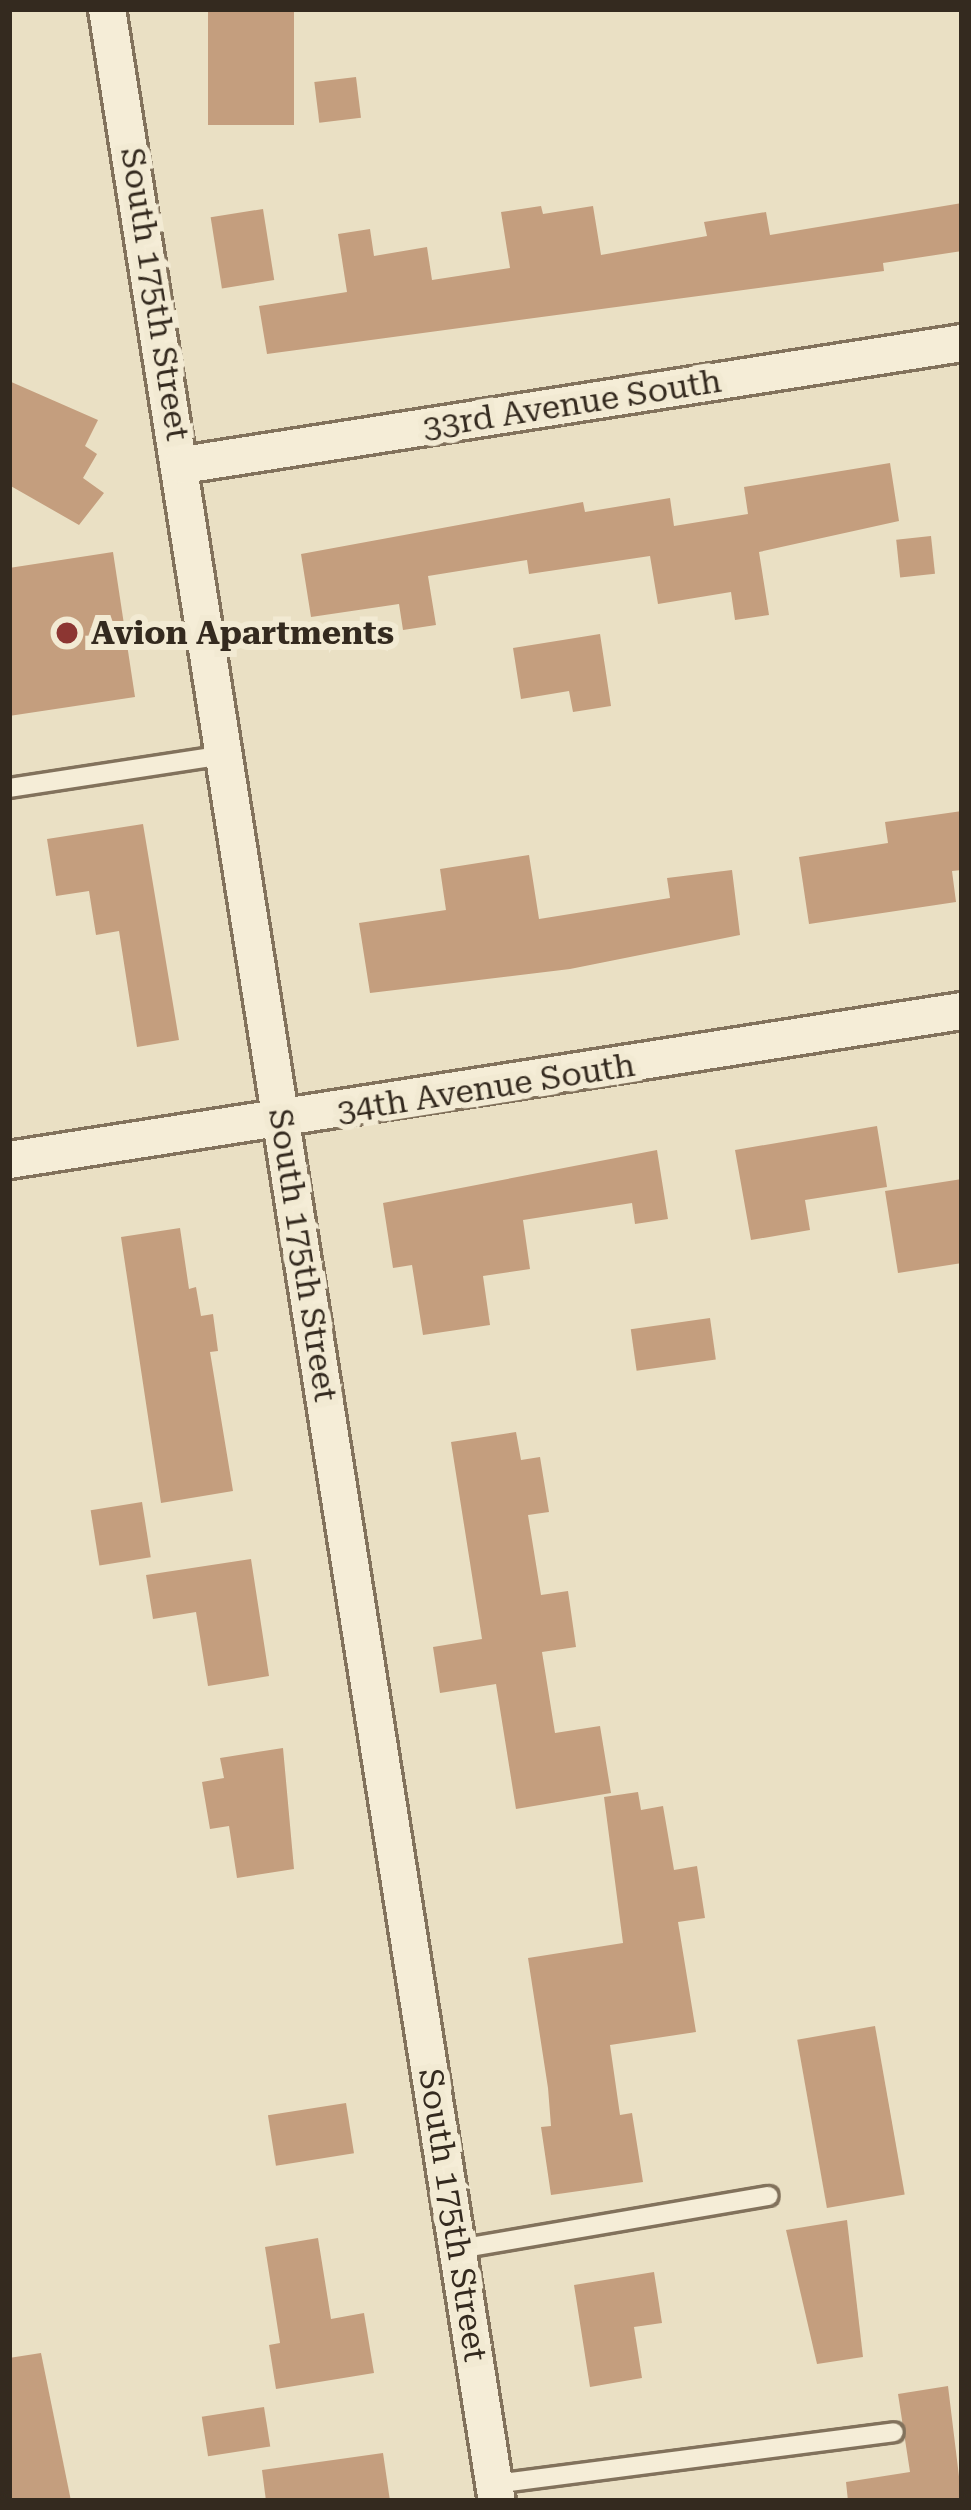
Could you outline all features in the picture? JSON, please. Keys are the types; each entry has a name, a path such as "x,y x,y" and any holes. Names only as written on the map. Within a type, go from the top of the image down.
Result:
{"street":[{"name":"South 175th Street","path":"107,9 496,2493"},
{"name":"33rd Avenue South","path":"182,465 962,343"},
{"name":"34th Avenue South","path":"9,1160 962,1011"}],"lane":[{"path":"9,788 224,755"},
{"path":"458,2249 769,2196"},
{"path":"496,2493 894,2432"}],"building":[{"path":"208,9 294,9 294,125 208,125"},
{"path":"356,77 361,118 319,123 314,82"},
{"path":"962,203 962,251 883,263 884,271 267,354 259,306 347,292 338,234 370,229 374,256 427,247 432,280 510,268 501,212 541,206 543,214 593,206 601,255 707,236 704,222 766,212 770,235"},
{"path":"263,209 274,280 222,288 211,217"},
{"path":"9,381 98,420 85,446 97,454 83,478 104,493 79,525 9,485"},
{"path":"890,463 899,521 759,552 769,615 735,620 731,592 658,604 650,556 529,574 527,560 428,576 436,625 403,630 399,604 311,617 301,554 583,502 585,512 670,498 674,526 748,514 744,487"},
{"path":"931,536 935,574 900,577 896,540"},
{"name":"Avion Apartments","path":"113,552 135,697 9,716 9,568"},
{"path":"600,634 611,706 573,712 569,691 521,699 513,648"},
{"path":"962,811 962,870 952,871 956,902 809,924 799,857 888,843 885,822"},
{"path":"143,824 179,1040 137,1047 119,931 96,935 89,891 56,896 47,839"},
{"path":"529,855 539,919 670,898 667,878 732,870 740,935 570,969 370,993 359,923 446,910 440,869"},
{"path":"877,1126 887,1187 805,1200 810,1230 751,1240 735,1150"},
{"path":"657,1150 668,1219 635,1224 632,1203 523,1220 530,1269 483,1276 490,1325 423,1335 412,1265 393,1268 383,1203"},
{"path":"962,1179 962,1263 898,1273 885,1191"},
{"path":"180,1228 189,1289 196,1287 201,1316 213,1314 218,1351 210,1352 233,1491 161,1503 121,1237"},
{"path":"710,1318 716,1360 637,1371 631,1329"},
{"path":"516,1432 521,1460 540,1457 549,1512 528,1515 541,1595 568,1591 576,1647 542,1652 555,1733 600,1726 611,1793 516,1809 496,1684 440,1693 433,1647 482,1639 451,1442"},
{"path":"142,1502 151,1557 99,1565 91,1510"},
{"path":"251,1559 269,1676 208,1686 196,1612 153,1619 146,1575"},
{"path":"283,1748 294,1869 237,1878 229,1826 210,1829 202,1782 224,1778 220,1758"},
{"path":"638,1792 641,1810 663,1806 674,1870 697,1866 705,1918 678,1922 696,2032 610,2045 620,2115 632,2113 643,2182 551,2195 541,2127 551,2126 548,2088 528,1958 623,1943 604,1797"},
{"path":"875,2026 905,2194 827,2208 797,2040"},
{"path":"346,2103 354,2153 276,2166 268,2115"},
{"path":"847,2220 863,2357 817,2364 786,2230"},
{"path":"318,2238 331,2319 364,2313 374,2373 276,2389 269,2345 280,2343 265,2247"},
{"path":"654,2272 662,2323 634,2327 642,2378 590,2387 574,2285"},
{"path":"41,2353 71,2501 9,2501 9,2358"},
{"path":"948,2386 962,2501 848,2501 846,2482 910,2472 898,2394"},
{"path":"264,2407 270,2447 208,2456 202,2417"},
{"path":"383,2453 390,2501 266,2501 262,2470"}],"place":[{"name":"Avion Apartments","path":"67,633"}]}
